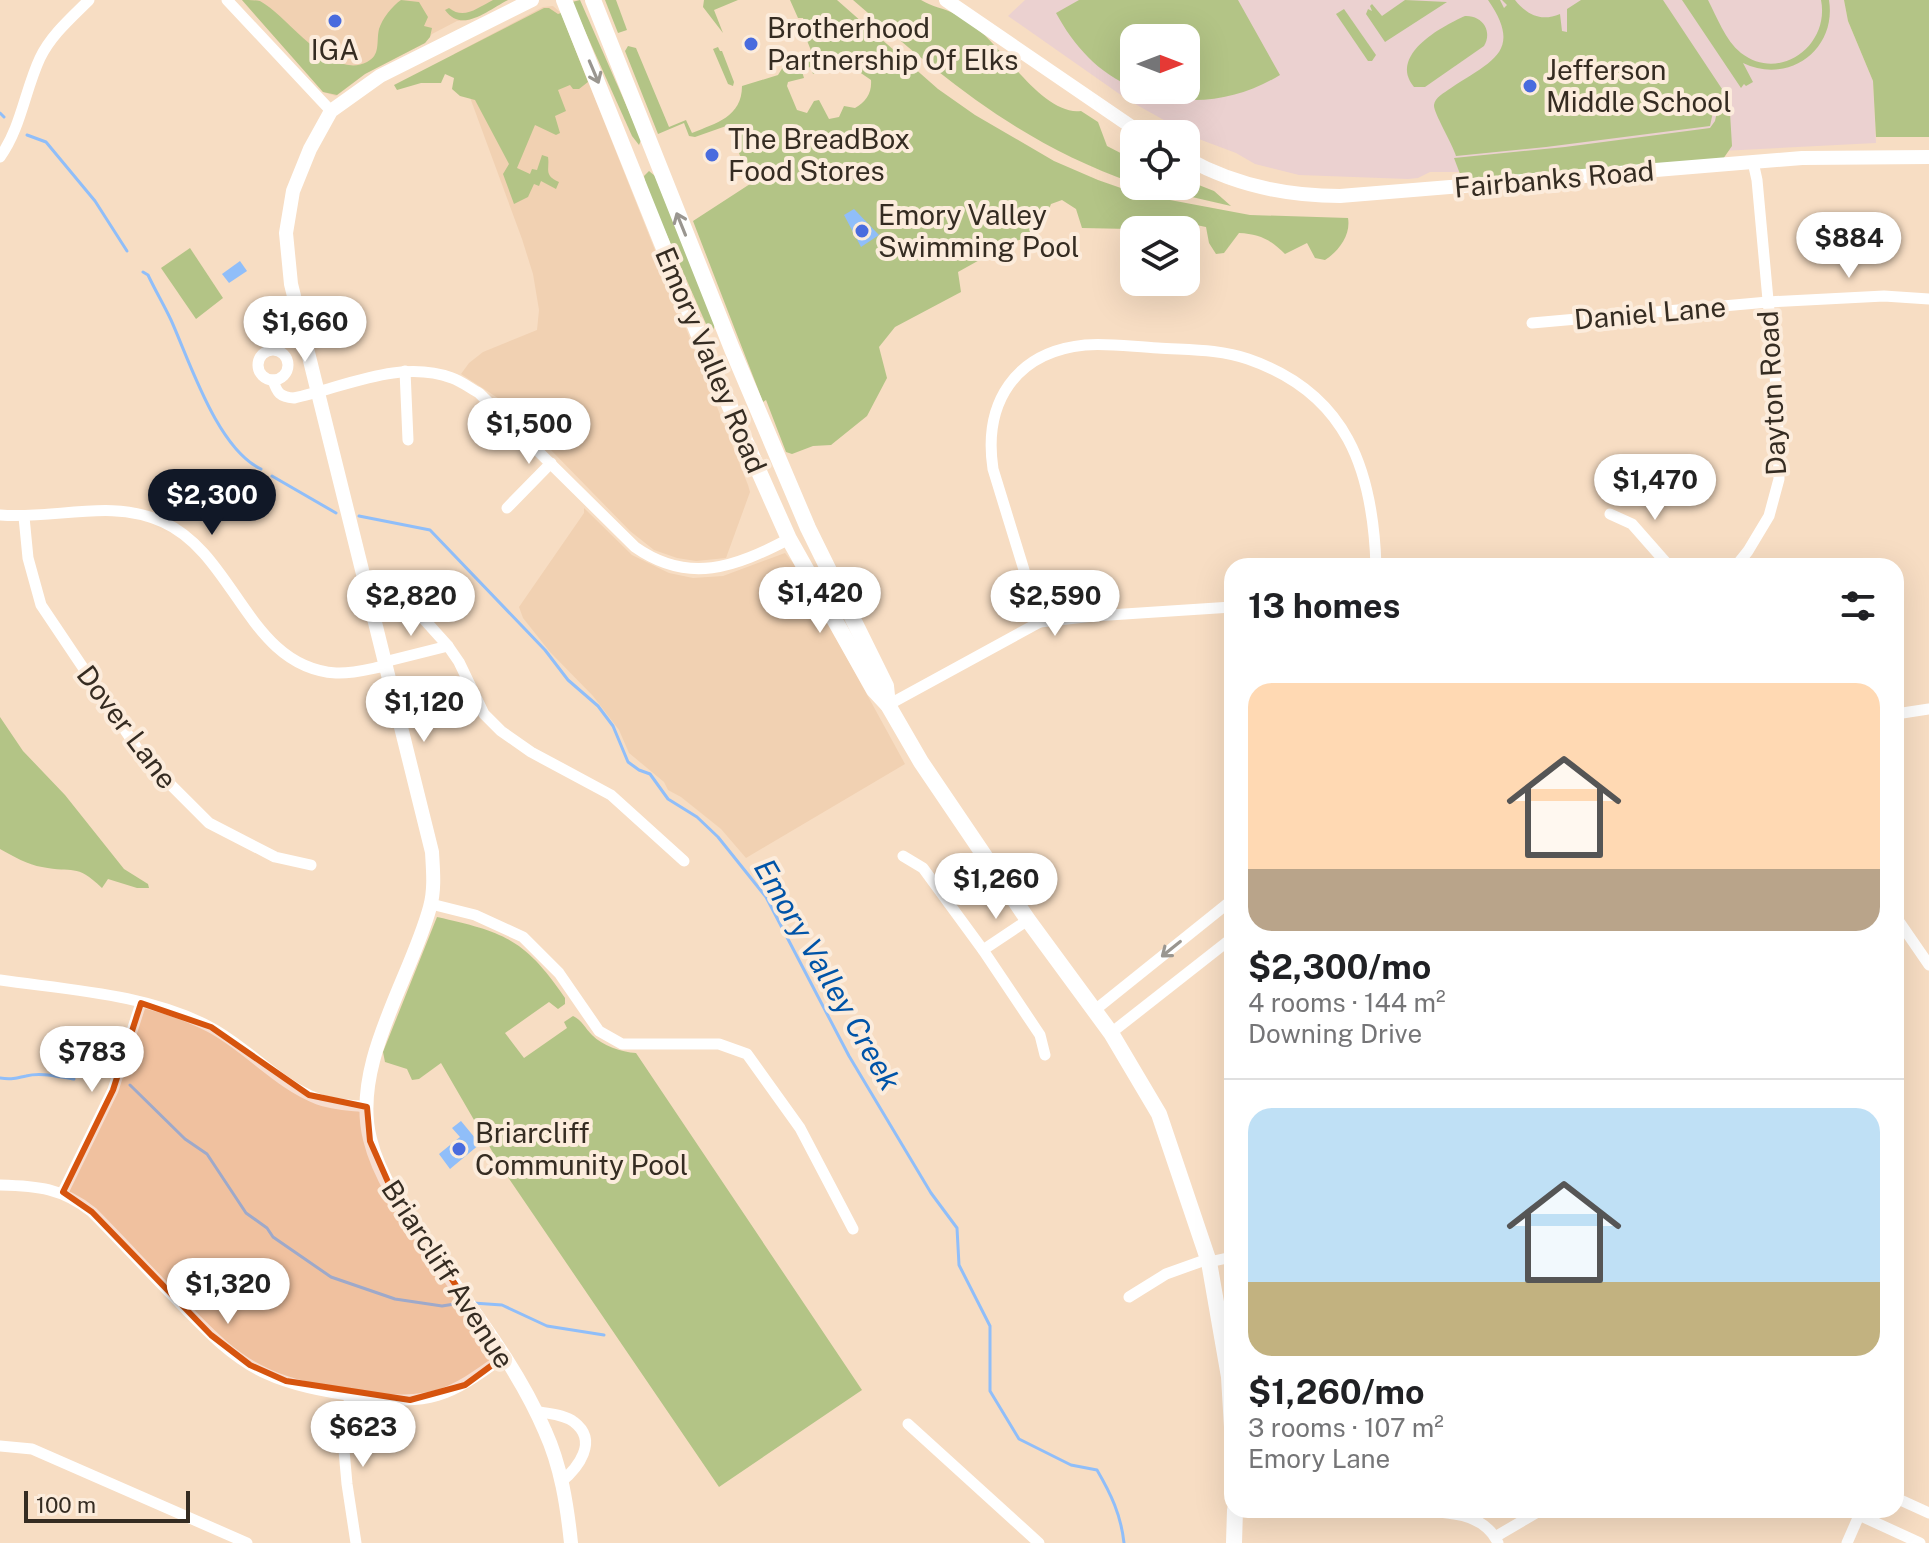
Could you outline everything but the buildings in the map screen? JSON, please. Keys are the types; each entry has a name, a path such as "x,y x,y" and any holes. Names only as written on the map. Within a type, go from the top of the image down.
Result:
{"main road":[{"name":"Emory Valley Road","path":"564,0 706,353 789,539 874,690 888,705 921,762 1028,920 1111,1033 1159,1114 1208,1261 1224,1349"},
{"name":"Emory Valley Road","path":"593,0 732,349 808,528 886,686 888,705"},
{"path":"629,162 653,153"},
{"path":"706,353 732,349"},
{"path":"789,539 808,528"},
{"path":"1234,1543 1235,1518"}],"street":[{"path":"0,157 9,144 40,58 56,33 89,0"},
{"path":"227,0 331,111"},
{"name":"Briarcliff Avenue","path":"532,0 380,76 331,111 310,149 293,191 286,233 291,284 432,852 431,904 377,1051 367,1107 370,1141 388,1182 536,1411 561,1482 571,1543"},
{"path":"946,0 1122,120"},
{"name":"Fairbanks Road","path":"1200,166 1271,191 1304,196 1447,188 1802,158 1929,157"},
{"name":"Dayton Road","path":"1742,558 1769,516 1779,479 1777,398 1753,162"},
{"name":"Daniel Lane","path":"1532,323 1768,302 1884,296 1929,299"},
{"path":"1040,622 993,469 993,419 1001,396 1015,377 1032,363 1051,353 1082,346 1220,353 1247,359 1280,373 1304,388 1330,414 1359,460 1374,520 1376,558"},
{"path":"405,371 408,440"},
{"path":"273,380 277,392 283,397 294,398 405,371 453,378 479,393 635,547 662,564 698,569 728,566 789,539"},
{"path":"507,508 551,463"},
{"path":"0,515 24,517 103,510 143,514 177,530 197,545 268,639 289,659 302,665 337,673 448,646"},
{"path":"1610,514 1632,524 1663,558"},
{"name":"Dover Lane","path":"24,517 28,558 41,605 143,757 209,823 275,857 311,865"},
{"path":"386,577 448,646 484,714 501,731 531,752 611,795 684,861"},
{"path":"888,705 1040,622 1224,608"},
{"path":"1904,713 1929,709"},
{"path":"903,856 923,868 983,950 1040,1035 1045,1055"},
{"path":"431,904 475,915 523,937 559,973 599,1031 622,1044 719,1044 747,1054 800,1128 853,1229"},
{"path":"1095,1010 1224,906"},
{"path":"983,950 1028,920"},
{"path":"1904,929 1929,965"},
{"path":"1111,1033 1224,944"},
{"path":"0,980 141,1003 176,1012 211,1027 309,1095 334,1103 367,1107"},
{"path":"63,1192 113,1090 141,1003"},
{"path":"0,1185 63,1192 92,1212 211,1335 250,1365 286,1381 350,1396 394,1401 434,1397 465,1385 503,1357"},
{"path":"1129,1297 1166,1274 1224,1258"},
{"path":"350,1396 343,1439 356,1543"},
{"path":"536,1411 573,1421 583,1435 583,1458 575,1471 561,1482"},
{"path":"908,1424 1039,1543"},
{"path":"0,1446 32,1449 247,1543"},
{"path":"1904,1502 1929,1513"},
{"path":"1475,1518 1496,1540 1529,1518"},
{"path":"1847,1543 1858,1518"},
{"path":"1870,1518 1920,1543"}],"highlighted area":[{"path":"141,1003 211,1027 309,1095 367,1107 370,1141 388,1182 503,1357 465,1385 410,1400 286,1381 250,1365 211,1335 92,1212 63,1192 113,1090"}],"shaded area":[{"path":"242,0 508,0 432,34 425,43 365,74 336,96 323,92"},
{"name":"Jefferson Middle School","path":"1025,0 1844,0 1848,21 1873,81 1876,143 1430,172 1408,179 1299,175 1255,164 1200,140 1200,120 1164,120 1135,104 1200,104 1200,24 1120,24 1120,94 1008,16"},
{"path":"553,6 561,13 748,485 750,492 726,558 696,561 654,550 630,531 504,402 461,374 483,352 537,330 539,310 533,274 522,239 454,54 543,7"},
{"path":"584,508 632,555 669,573 693,578 723,576 785,553 830,627 905,764 746,858 721,829 668,790 664,782 629,753 619,730 593,696 550,652 523,618 519,607 584,513"}],"green space":[{"path":"242,0 260,1 310,44 339,63 353,65 367,62 374,56 380,25 401,0 419,2 428,17 424,26 432,28 425,43 365,74 337,95 323,92"},
{"path":"493,0 508,0 467,20 452,17 445,10 449,8 465,13"},
{"path":"580,0 638,132 639,145 632,136 572,2"},
{"path":"605,0 616,0 627,30 618,33"},
{"path":"704,0 738,0 714,10 723,33 703,7"},
{"path":"790,0 837,0 938,89 975,115 1054,161 1120,188 1120,200 1170,200 1250,215 1348,218 1346,236 1325,260 1315,258 1307,243 1285,254 1264,238 1239,233 1224,253 1216,254 1209,243 1206,227 1200,226 1200,216 1120,216 1120,229 1082,228 1076,209 1062,200 1051,204 1043,225 1032,236 1010,243 958,272 961,292 895,327 879,347 887,378 867,416 831,445 813,446 792,454 786,452 766,400 763,402 693,221 750,184 729,125 695,137 689,136 684,123 658,134 625,51 628,46 636,48 669,127 686,120 692,133 718,122 738,105 742,86 778,75 783,67 785,70 800,65 804,78 788,82 787,86 797,110 807,113 814,101 819,100 829,119 839,117 844,106 855,108 865,100 871,80 855,69 844,67 833,71 824,68 813,74 811,67 805,68 803,63 814,58 800,23 804,21 803,18 798,18"},
{"path":"853,0 921,0 965,20 991,42 1040,94 1054,104 1067,110 1081,111 1098,122 1107,146 1120,153 1120,178 1018,128 919,56"},
{"path":"1079,0 1238,0 1280,75 1247,91 1200,100 1200,24 1120,24 1120,81 1079,47 1056,13"},
{"path":"1405,0 1447,2 1385,42 1366,14 1368,9 1372,11 1372,4 1382,16"},
{"path":"1488,0 1500,0 1504,8 1507,5 1502,0 1515,0 1524,10 1541,17 1560,14 1562,31 1567,32 1567,9 1581,0 1663,0 1726,95 1715,103 1710,126 1456,156 1434,105 1440,95 1490,62 1503,44 1503,32"},
{"path":"1682,0 1708,0 1735,48 1756,61 1771,64 1799,55 1810,44 1822,16 1821,0 1829,0 1829,18 1817,48 1792,66 1760,69 1743,63 1753,82 1741,88"},
{"path":"1844,0 1929,0 1929,137 1876,137 1873,81 1848,21"},
{"path":"544,8 561,13 588,82 579,89 573,89 570,85 558,90 566,111 555,116 560,133 556,135 535,125 517,168 530,174 532,169 537,170 542,155 548,157 549,174 559,182 556,189 541,181 539,186 534,184 528,197 514,204 503,174 509,164 475,100 460,96 452,89 454,78 445,74 441,83 421,83 397,90 394,85"},
{"path":"1344,9 1376,55 1372,61 1368,61 1336,14"},
{"path":"1465,16 1476,18 1484,25 1487,35 1484,46 1425,87 1414,87 1408,76 1407,64 1412,54 1431,35"},
{"path":"718,47 733,86 728,84 713,49"},
{"path":"1729,96 1732,146 1723,159 1472,179 1460,174 1454,158 1710,128 1715,121 1719,102"},
{"path":"649,171 655,176 715,325 713,330 706,324 647,190 644,176"},
{"path":"1200,186 1214,191 1231,206 1200,199"},
{"path":"190,248 223,298 196,319 161,268"},
{"path":"0,717 23,751 65,795 124,869 148,884 149,888 137,888 108,879 102,888 80,872 37,866 0,849"},
{"path":"437,917 480,928 511,941 538,963 565,998 565,1004 558,1009 549,1002 505,1033 524,1058 567,1028 564,1022 573,1016 601,1042 618,1050 636,1053 862,1390 719,1487 503,1170 441,1063 419,1079 412,1080 407,1069 385,1062 383,1052"}],"water":[{"path":"854,209 879,235 861,247 844,215"},
{"path":"240,261 247,271 229,283 222,274"},
{"name":"Briarcliff Community Pool","path":"461,1121 480,1144 450,1169 439,1154 460,1137 452,1128"}],"waterway":[{"path":"0,113 4,117"},
{"path":"27,135 46,142 95,201 127,251"},
{"path":"143,272 148,275 168,314 218,424 245,458 261,469"},
{"path":"272,476 336,513"},
{"name":"Emory Valley Creek","path":"359,516 430,530 545,650 568,680 598,706 613,726 628,762 650,774 668,799 697,817 718,837 766,897 849,1056 931,1193 957,1228 959,1265 990,1326 990,1391 1019,1439 1071,1465 1097,1470 1115,1505 1124,1543"},
{"path":"0,1078 38,1074 74,1079"},
{"path":"130,1085 185,1139 207,1154 246,1213 267,1228 273,1237 331,1277 395,1299 442,1306 461,1303"},
{"path":"473,1303 502,1305 547,1326 604,1335"}],"place":[{"name":"IGA","path":"335,21"},
{"name":"Brotherhood Partnership Of Elks","path":"751,44"},
{"name":"Jefferson Middle School","path":"1530,86"},
{"name":"The BreadBox Food Stores","path":"712,155"},
{"name":"Emory Valley Swimming Pool","path":"862,231"},
{"name":"Briarcliff Community Pool","path":"459,1149"}]}
